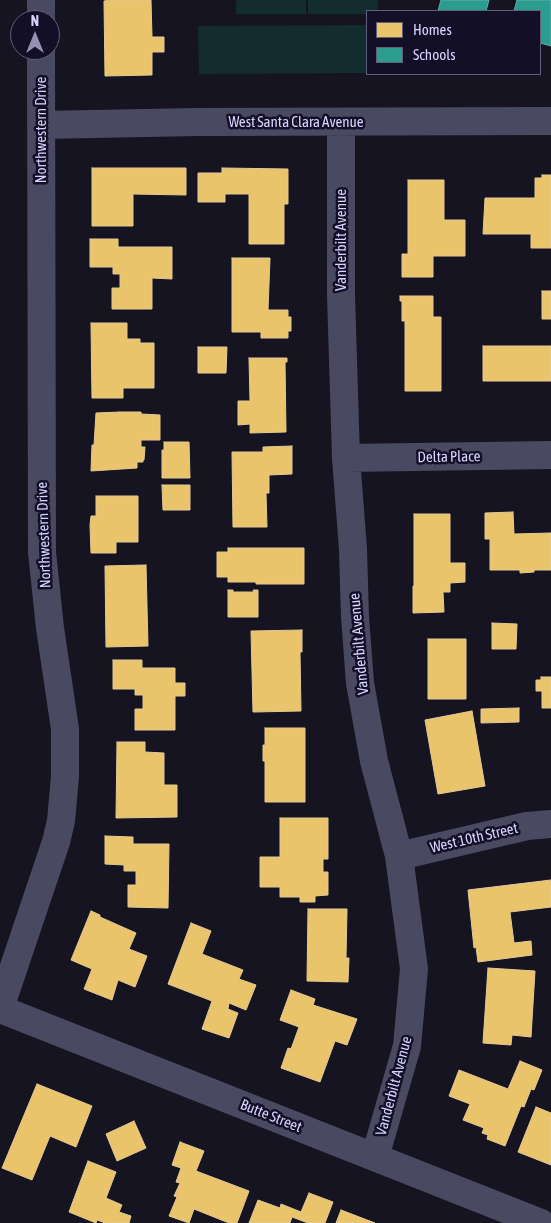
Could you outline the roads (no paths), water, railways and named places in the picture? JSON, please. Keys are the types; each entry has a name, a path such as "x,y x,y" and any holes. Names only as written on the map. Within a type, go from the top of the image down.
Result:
{"street":[{"name":"Northwestern Drive","path":"0,1008 56,842 61,821 65,776 65,729 50,628 42,552 41,60"},
{"name":"West Santa Clara Avenue","path":"41,125 551,121"},
{"name":"Vanderbilt Avenue","path":"341,122 341,295 346,458 360,683 374,762 398,856 414,969 407,1046 375,1157"},
{"name":"Delta Place","path":"346,458 551,455"},
{"name":"West 10th Street","path":"398,856 527,826 551,824"},
{"name":"Butte Street","path":"0,1008 541,1223"}]}
